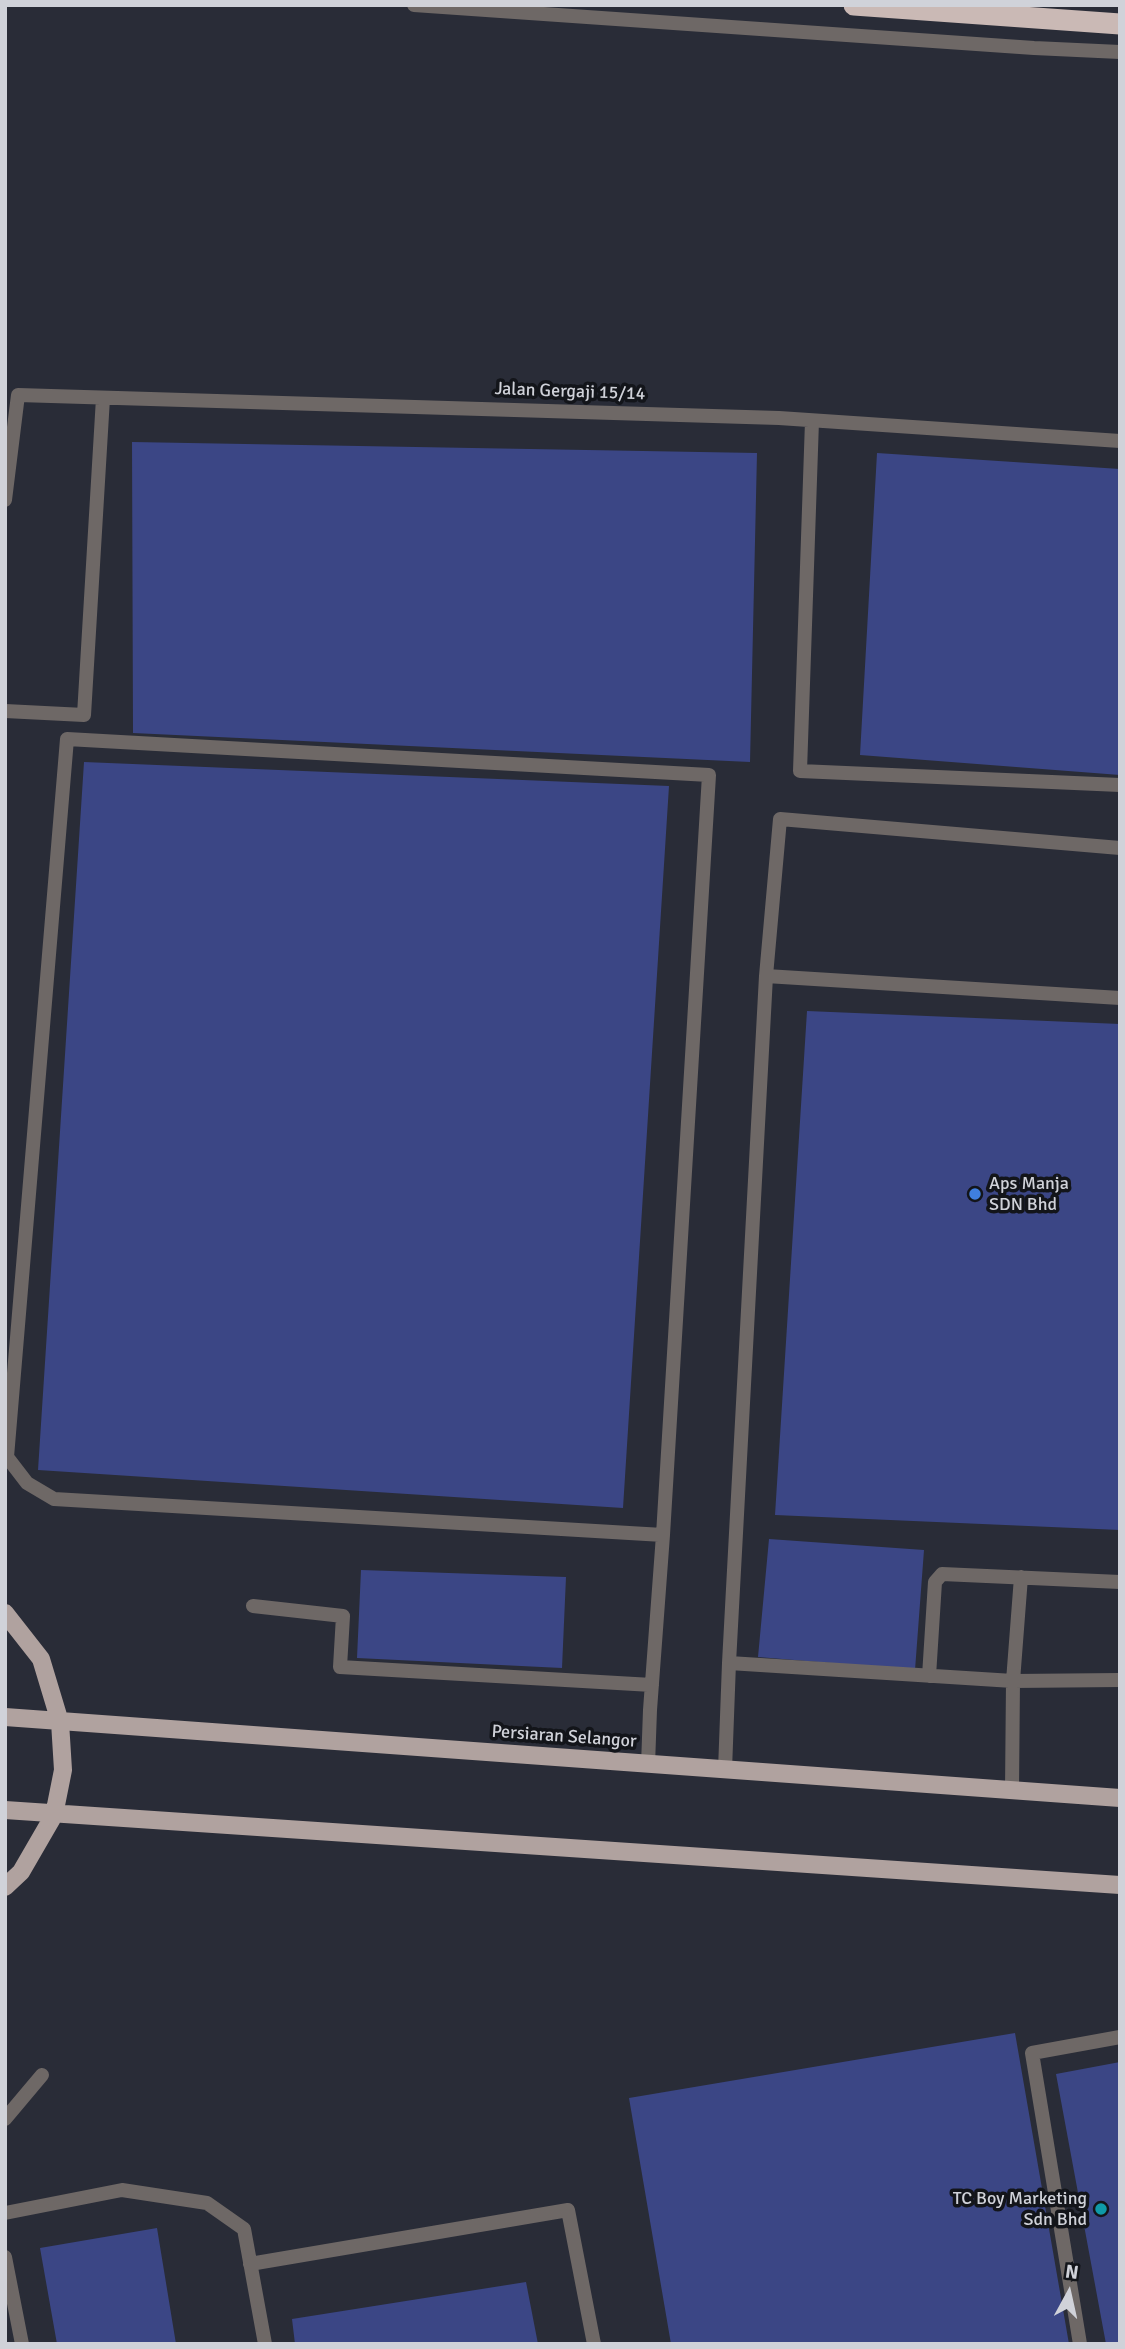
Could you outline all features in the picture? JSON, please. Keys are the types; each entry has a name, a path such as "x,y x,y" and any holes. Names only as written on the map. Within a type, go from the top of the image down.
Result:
{"highway":[{"path":"854,5 1119,24"}],"main road":[{"path":"5,1613 41,1659 60,1722 63,1770 54,1815 21,1872 5,1887"},
{"name":"Persiaran Selangor","path":"5,1717 1120,1798"},
{"path":"5,1810 1120,1885"}],"lane":[{"path":"414,5 1120,52"},
{"name":"Jalan Gergaji 15/14","path":"5,500 12,397 765,417 1120,441"},
{"path":"5,711 84,715 103,398"},
{"path":"812,421 800,771 1120,785"},
{"path":"648,1765 652,1685 663,1535 709,775 67,739 7,1457 27,1483 54,1499 663,1535"},
{"path":"725,1770 766,976 780,819 1120,848"},
{"path":"766,976 1120,998"},
{"path":"929,1676 935,1582 942,1574 1120,1581"},
{"path":"1012,1790 1013,1681 1021,1577"},
{"path":"253,1606 343,1616 340,1667 652,1685"},
{"path":"729,1662 1013,1681 1120,1680"},
{"path":"1080,2344 1032,2053 1120,2036"},
{"path":"5,2119 42,2075"},
{"path":"5,2213 122,2190 207,2203 244,2229 265,2344"},
{"path":"250,2264 568,2210 594,2344"},
{"path":"5,2257 22,2344"}],"building":[{"path":"132,442 757,453 750,762 133,733"},
{"path":"877,453 1120,469 1120,775 860,755"},
{"path":"84,762 669,786 623,1508 38,1470"},
{"path":"807,1011 1120,1024 1120,1530 775,1515"},
{"path":"769,1539 924,1550 915,1670 758,1657"},
{"path":"361,1570 566,1577 562,1668 357,1658"},
{"path":"1015,2033 1069,2344 671,2344 629,2098"},
{"name":"TC Boy Marketing Sdn Bhd","path":"1120,2062 1120,2344 1106,2344 1056,2074"},
{"path":"157,2228 176,2344 57,2344 40,2248"},
{"path":"526,2282 538,2344 295,2344 292,2319"}],"place":[{"name":"Aps Manja SDN Bhd","path":"975,1194"},
{"name":"TC Boy Marketing Sdn Bhd","path":"1101,2209"}]}
